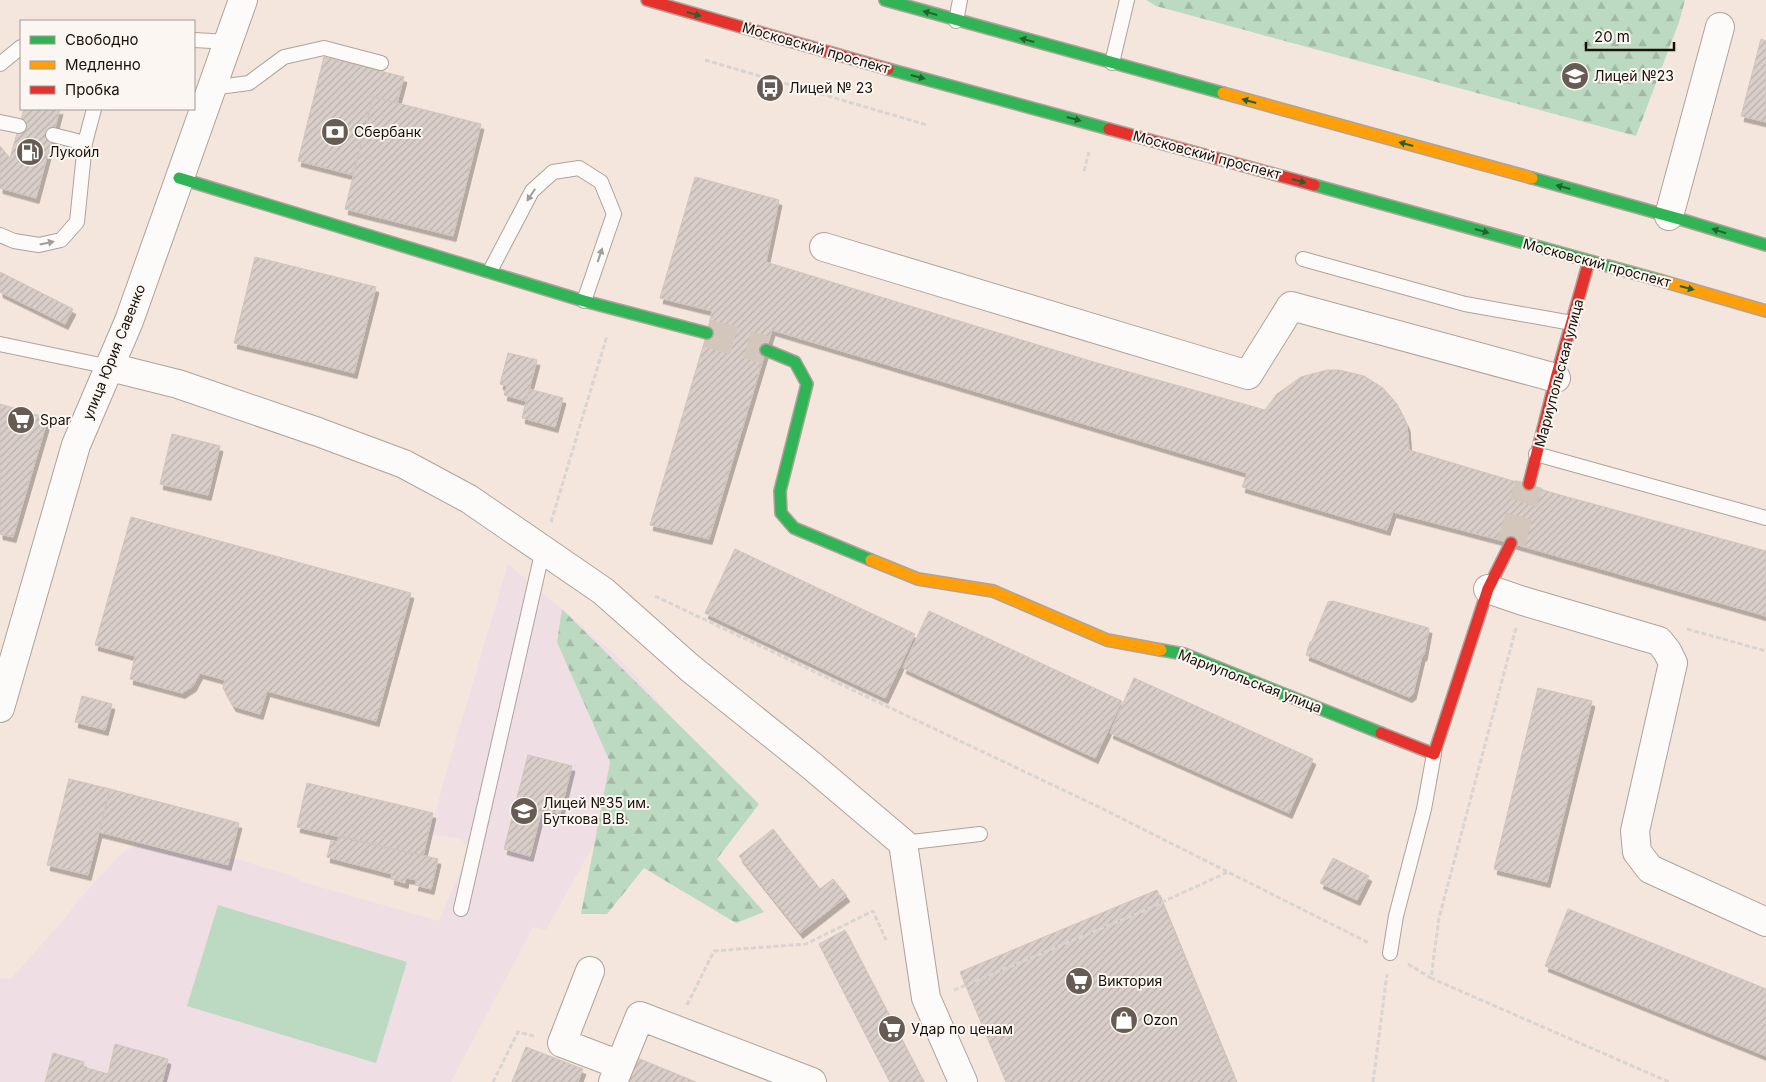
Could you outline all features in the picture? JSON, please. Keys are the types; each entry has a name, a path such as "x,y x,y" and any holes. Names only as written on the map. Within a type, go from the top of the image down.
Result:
{"main road":[{"name":"Московский проспект","path":"647,0 781,40 1707,293 1766,311"},
{"path":"885,0 1669,216 1766,245"},
{"path":"179,178 584,301 707,333"},
{"name":"Мариупольская улица","path":"1528,484 1589,261"},
{"name":"Мариупольская улица","path":"766,350 795,362 807,384 780,491 781,513 794,528 918,579 993,591 1107,640 1184,654 1434,754"},
{"path":"1434,754 1488,589 1511,543"}],"street":[{"name":"улица Юрия Савенко","path":"0,708 76,445 129,322 243,0"},
{"path":"1669,216 1720,27"},
{"path":"824,247 1248,375 1291,306 1556,378"},
{"path":"110,367 178,384 404,464 546,537 603,591 690,668 812,766 903,843 926,998 963,1082"},
{"path":"1488,589 1659,641 1673,664 1635,831 1637,852 1650,869 1766,922"},
{"path":"590,971 562,1043 617,1074 640,1016 812,1082"}],"lane":[{"path":"956,21 960,0"},
{"path":"1112,63 1126,0"},
{"path":"195,40 229,42"},
{"path":"0,64 20,48"},
{"path":"212,88 249,83 284,57 324,48 381,63"},
{"path":"0,235 14,241 39,245 61,240 77,222 85,143 94,110"},
{"path":"0,122 19,126"},
{"path":"53,135 85,143"},
{"path":"490,271 532,191 553,172 579,168 601,182 614,214 584,301"},
{"path":"1303,258 1465,304 1572,323"},
{"path":"0,344 110,367"},
{"path":"1536,454 1766,518"},
{"path":"461,909 546,537"},
{"path":"1390,953 1396,916 1424,809 1434,754"},
{"path":"903,843 980,834"}],"path":[{"path":"705,60 926,125"},
{"path":"546,537 615,309"},
{"path":"652,595 1101,808 1390,953 1431,978 1669,1082"},
{"path":"1431,978 1439,918 1523,601"},
{"path":"1680,627 1766,651"},
{"path":"1373,1082 1390,953"},
{"path":"493,1082 518,1032 562,1043"}],"shaded area":[{"name":"Лицей №35 им. Буткова В.В.","path":"508,564 617,656 665,708 637,767 546,930 533,927 451,1082 0,1082 0,978 11,979 117,858 135,846 155,840 167,841 240,860 289,875 306,883 439,921 470,849 461,839 430,834 442,787"}],"green space":[{"name":"Лицей №23","path":"1146,0 1685,0 1679,22 1636,136 1156,6"},
{"path":"562,609 759,804 717,859 764,912 736,923 644,868 607,914 581,914 610,762 557,642"},
{"path":"218,905 407,962 376,1063 187,1006"}],"building":[{"path":"1761,39 1766,41 1766,122 1741,116"},
{"name":"Сбербанк","path":"324,57 404,77 397,103 373,97 353,175 298,161"},
{"path":"373,97 481,124 453,236 345,209"},
{"name":"Лукойл","path":"24,110 60,110 36,198 0,188 0,146 10,158"},
{"path":"695,177 779,200 766,262 1097,363 1265,410 1277,394 1301,377 1327,370 1339,370 1364,376 1383,388 1397,404 1407,425 1409,450 1560,495 1766,551 1766,616 1511,543 1393,512 1387,530 1242,487 1247,473 772,330 709,539 650,525 712,311 660,298"},
{"path":"255,257 376,287 354,373 234,343"},
{"path":"0,272 73,309 65,324 0,292"},
{"path":"508,353 537,360 526,401 504,395 507,386 500,384"},
{"path":"529,389 563,398 555,427 522,418"},
{"path":"0,404 48,418 13,537 0,534"},
{"path":"172,434 220,446 208,495 160,484"},
{"path":"131,517 411,593 376,721 267,691 260,714 233,706 223,688 225,680 200,673 193,686 182,693 130,679 135,656 95,645"},
{"path":"735,549 915,634 885,698 705,613"},
{"path":"1333,601 1429,628 1424,655 1422,656 1413,694 1409,697 1306,655 1328,602"},
{"path":"929,611 1122,701 1095,758 903,668"},
{"path":"1134,678 1313,759 1289,813 1110,733"},
{"path":"1538,688 1592,701 1547,882 1494,869"},
{"path":"82,696 112,704 105,730 75,722"},
{"path":"528,755 572,766 560,814 542,809 530,856 504,849"},
{"path":"69,779 110,789 88,875 47,865"},
{"path":"307,783 433,813 423,856 297,827"},
{"path":"110,789 239,823 228,865 99,832"},
{"path":"773,829 820,889 833,879 847,896 800,933 739,856"},
{"path":"339,836 438,859 431,889 415,885 417,880 406,878 405,883 391,879 392,874 327,857 331,841 337,842"},
{"path":"1333,858 1369,876 1357,900 1320,883"},
{"name":"Виктория","path":"1157,890 1236,1082 1006,1082 960,972"},
{"path":"1568,909 1766,989 1766,1056 1545,966"},
{"path":"845,930 924,1082 890,1082 819,944"},
{"path":"115,1044 168,1059 162,1082 45,1082 53,1053 84,1062 83,1067 108,1074"},
{"path":"526,1047 583,1069 578,1082 512,1082"},
{"path":"630,1055 696,1082 619,1082"}],"tunnel":[{"path":"707,333 766,350"},
{"path":"1511,543 1529,484"}],"traffic: fast":[{"path":"885,0 1223,93"},
{"path":"888,69 1109,129"},
{"path":"179,178 584,301 707,333"},
{"path":"1532,178 1766,245"},
{"path":"1314,185 1659,280"},
{"path":"766,350 795,362 807,384 780,491 781,513 794,528 871,560"},
{"path":"1161,650 1184,654 1381,733"}],"traffic: slow":[{"path":"1223,93 1532,178"},
{"path":"1659,280 1766,311"},
{"path":"871,560 918,579 993,591 1107,640 1161,650"}],"traffic: jam":[{"path":"647,0 888,69"},
{"path":"1109,129 1314,185"},
{"path":"1529,484 1589,261"},
{"path":"1381,733 1434,754 1488,589 1511,543"}],"place":[{"name":"Лицей №23","path":"1575,76"},
{"name":"Лицей № 23","path":"770,88"},
{"name":"Сбербанк","path":"335,132"},
{"name":"Лукойл","path":"30,152"},
{"name":"Spar","path":"21,420"},
{"name":"Лицей №35 им. Буткова В.В.","path":"524,811"},
{"name":"Виктория","path":"1079,981"},
{"name":"Ozon","path":"1124,1020"},
{"name":"Удар по ценам","path":"892,1029"}]}
